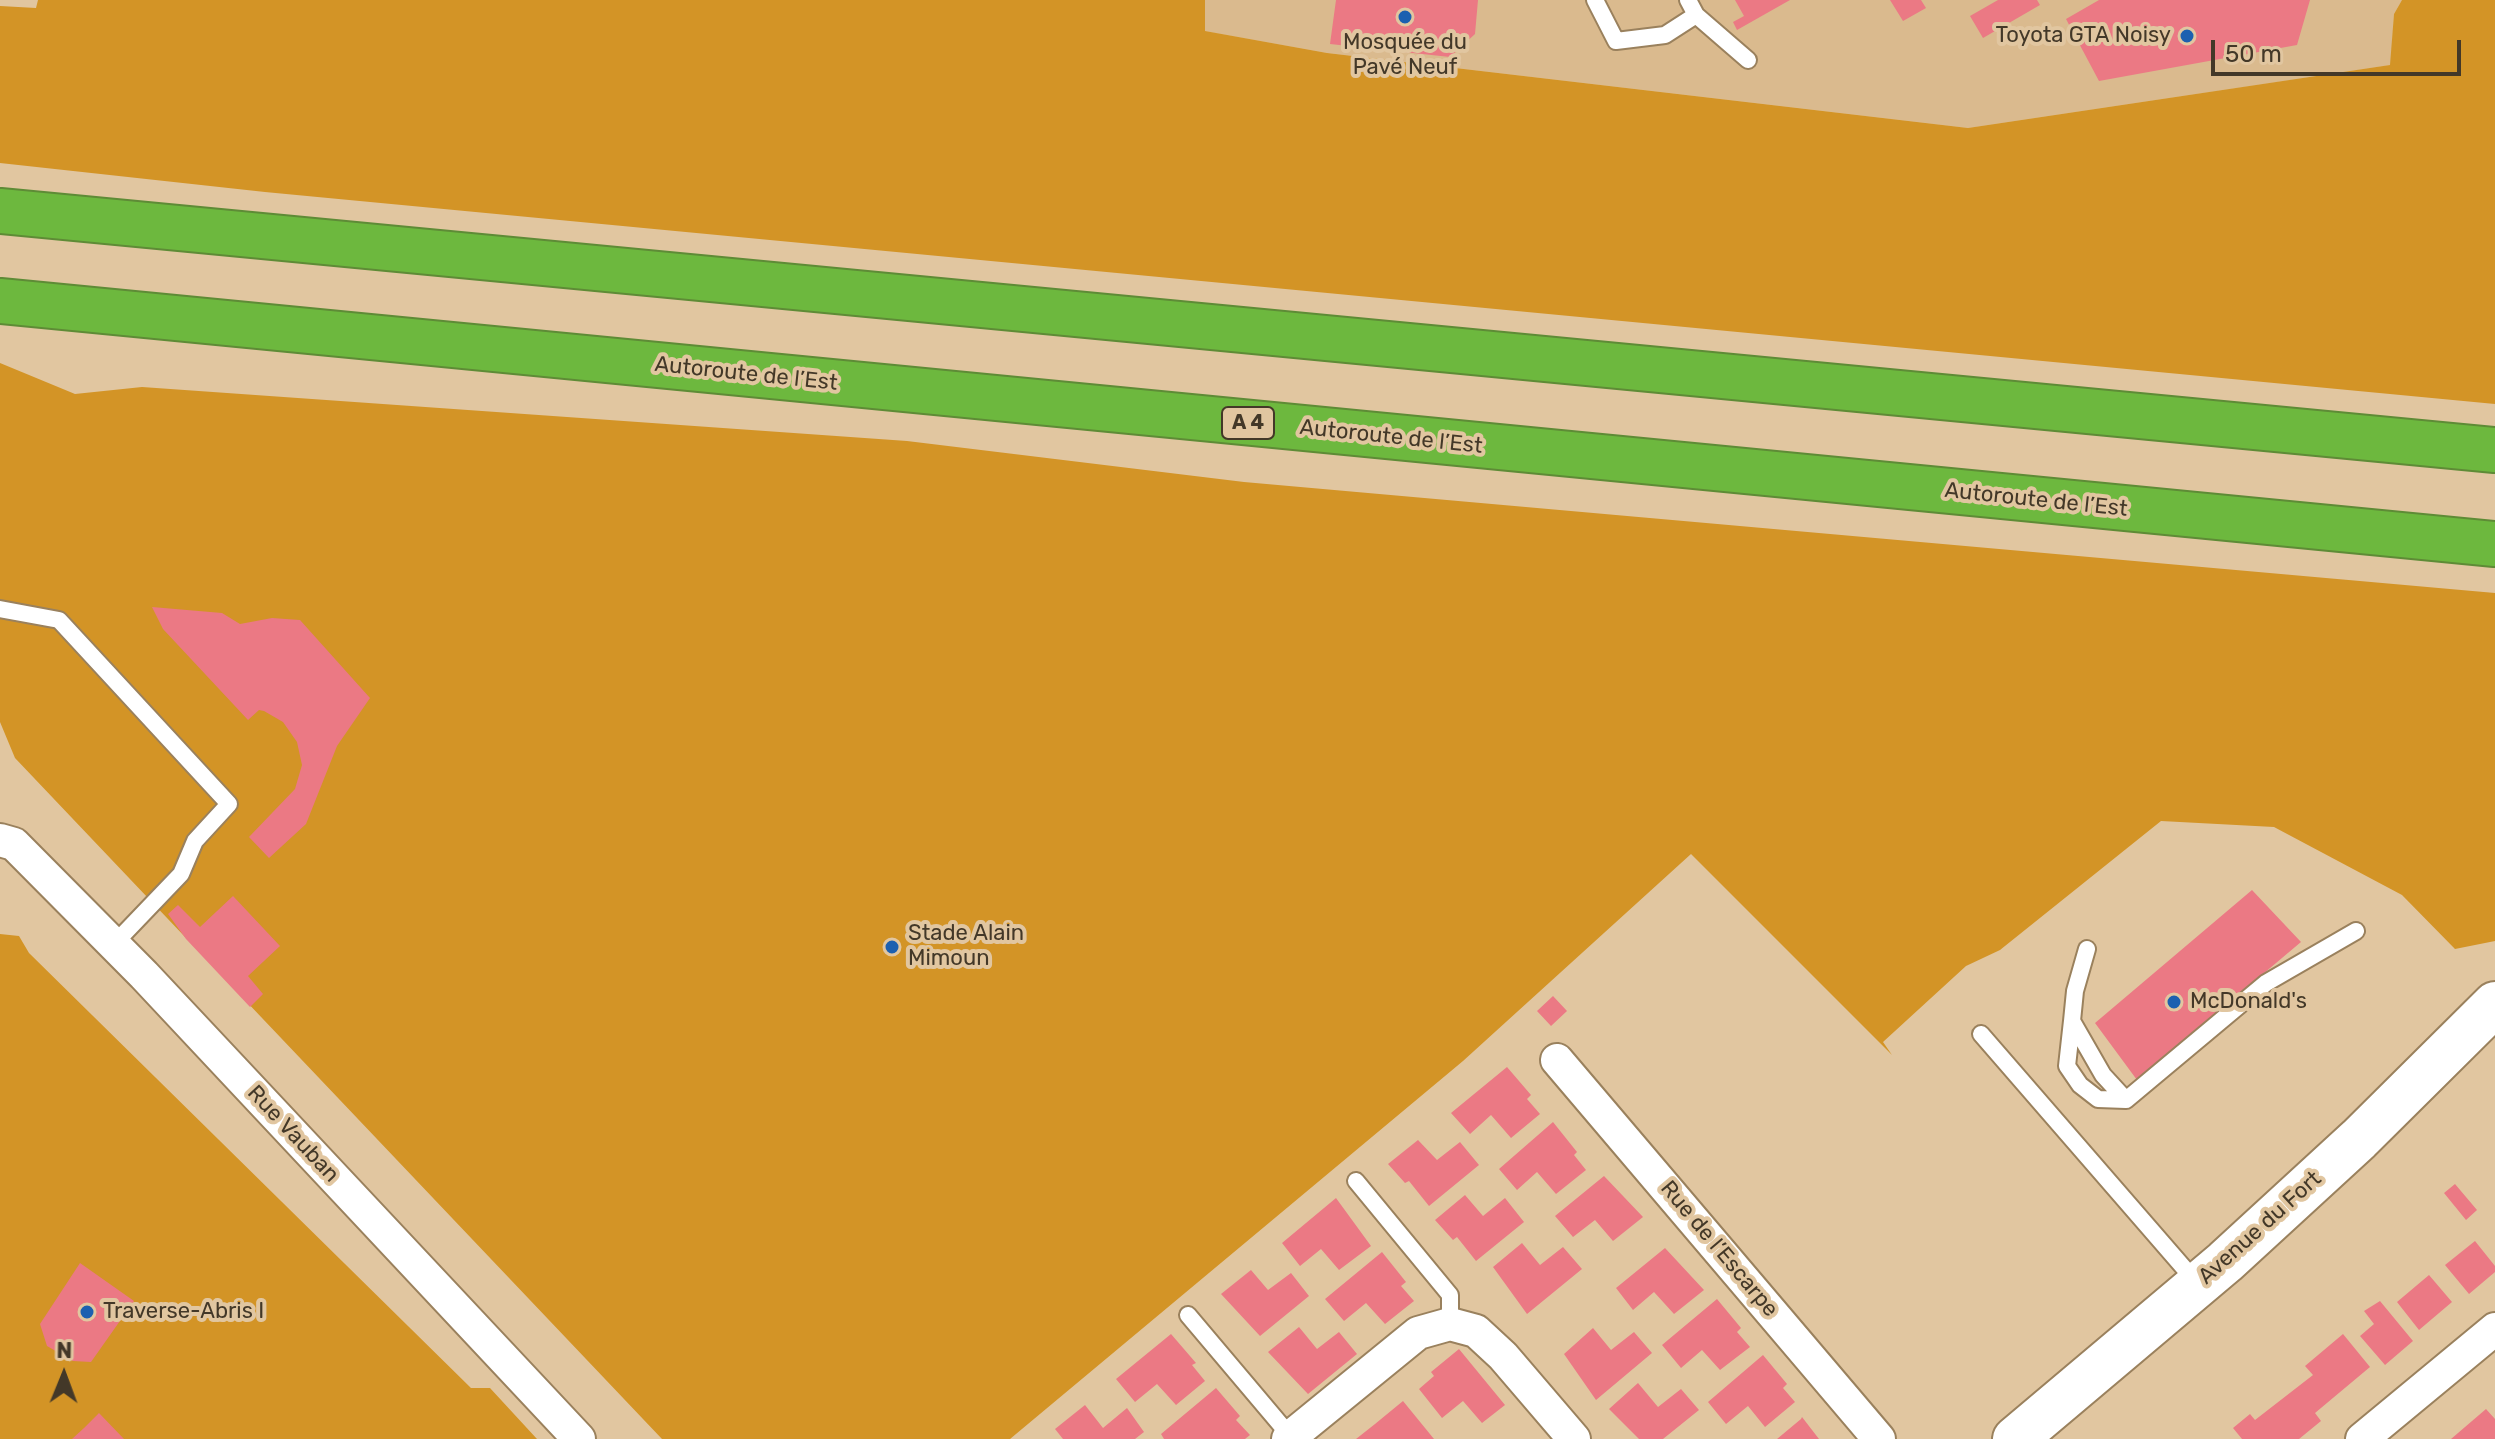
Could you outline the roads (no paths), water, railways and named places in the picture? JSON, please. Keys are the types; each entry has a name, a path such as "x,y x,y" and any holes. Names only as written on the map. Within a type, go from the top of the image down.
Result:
{"highway":[{"path":"0,211 2495,450"},
{"name":"Autoroute de l’Est","path":"0,301 2495,544"}],"main road":[{"name":"Avenue du Fort","path":"2015,1439 2359,1139 2495,1004"}],"street":[{"name":"Rue Vauban","path":"0,840 14,844 114,944 579,1439"},
{"name":"Rue de l’Escarpe","path":"1557,1060 1879,1439"},
{"path":"1289,1438 1418,1333 1450,1324 1476,1331 1503,1356 1574,1439"},
{"path":"2362,1439 2495,1329"}],"lane":[{"path":"1595,0 1616,41 1665,35 1692,8 1748,60"},
{"path":"0,609 59,620 229,804 195,841 181,874 114,944"},
{"path":"2087,949 2075,991 2067,1066 2080,1085 2098,1099 2126,1100 2266,983 2356,931"},
{"path":"2072,1021 2103,1075 2126,1100"},
{"path":"1981,1034 2197,1283"},
{"path":"1356,1181 1450,1295 1450,1324"},
{"path":"1188,1315 1289,1438"}],"place":[{"name":"Mosquée du Pavé Neuf","path":"1405,17"},
{"name":"Toyota GTA Noisy","path":"2187,36"},
{"name":"Stade Alain Mimoun","path":"892,947"},
{"name":"McDonald's","path":"2174,1002"},
{"name":"Traverse-Abris I","path":"87,1312"}]}
